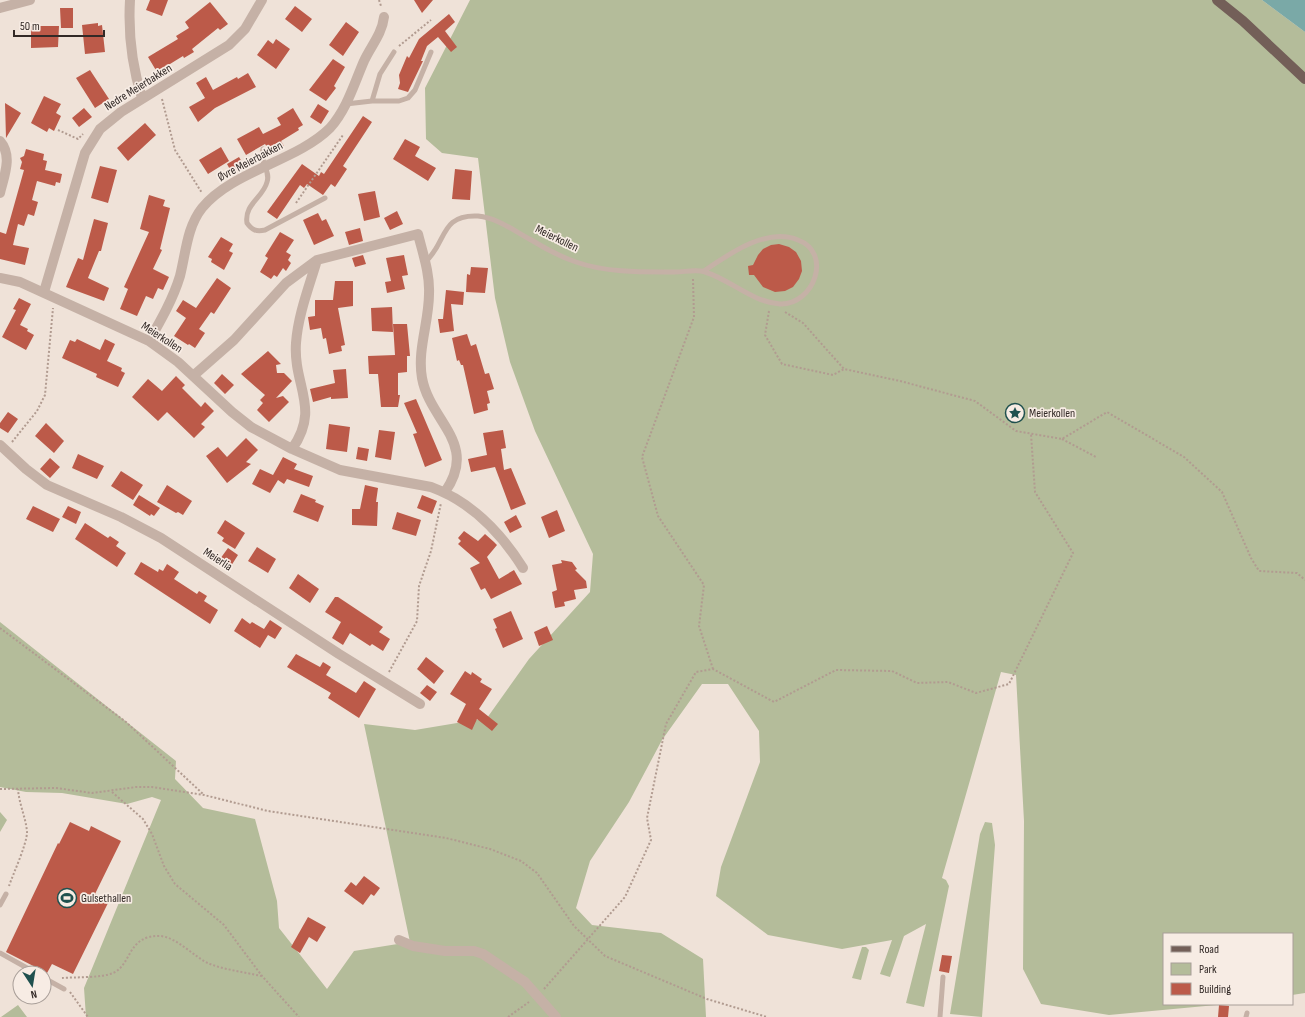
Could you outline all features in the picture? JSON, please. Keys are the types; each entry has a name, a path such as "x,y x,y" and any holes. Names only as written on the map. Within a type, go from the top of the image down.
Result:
{"main road":[{"path":"1216,0 1243,21 1305,79"}],"street":[{"path":"0,8 30,0"},
{"path":"130,0 130,43 135,73 142,98"},
{"name":"Nedre Meierbakken","path":"44,292 88,148 104,125 142,98 229,45 245,29 262,0"},
{"name":"Øvre Meierbakken","path":"149,341 174,292 193,223 208,201 221,191 296,151 322,134 335,121 346,104 364,61 380,33 384,18"},
{"path":"0,141 6,150 7,162 0,193"},
{"path":"192,376 234,340 286,283 317,260 418,234 429,279 429,294 422,351 422,378 430,399 450,431 456,451 454,476 445,492"},
{"path":"292,449 303,430 306,420 304,398 296,362 298,326 317,260"},
{"name":"Meierkollen","path":"0,278 20,282 44,292 149,341 178,362 232,412 251,427 292,449 340,470 425,485 445,492 478,514 510,548 523,568"},
{"name":"Meierlia","path":"3,447 26,469 47,485 121,517 161,538 420,704"},
{"path":"399,940 413,946 445,951 474,951 512,972 538,996 556,1017"}],"lane":[{"path":"372,101 380,74 386,62 394,52"},
{"path":"346,104 372,101 399,102 408,98 415,90 431,52"},
{"path":"263,149 261,160 268,180 266,187 248,208 247,223 252,229 260,231 325,198"},
{"name":"Meierkollen","path":"425,262 436,250 441,236 448,226 455,221 478,216 506,225 554,252 593,267 628,271 704,271 734,252 758,241 787,237 807,244 813,251 817,270 814,282 809,291 801,298 792,302 781,304 768,302 704,271"},
{"path":"0,905 6,894"},
{"path":"0,953 22,965"},
{"path":"940,1017 943,977"},
{"path":"52,982 64,989"}],"path":[{"path":"394,52 398,46 430,20"},
{"path":"157,89 163,102 175,150 208,201"},
{"path":"58,130 78,139 86,131"},
{"path":"288,218 343,135"},
{"path":"693,272 694,317 642,457 658,516 704,585 699,626 713,669"},
{"path":"3,447 37,412 45,396 54,297"},
{"path":"768,302 769,312 765,335 782,364 833,375 844,369"},
{"path":"768,302 803,322 844,369 900,381 975,401 1016,431 1062,439 1096,457"},
{"path":"1062,439 1107,412 1184,457 1222,492 1251,558 1259,570 1297,573 1305,580"},
{"path":"508,1017 538,996 586,939 625,897 651,840 647,818 666,724 696,672 713,669 774,702 836,670 892,671 918,683 948,682 976,693 1009,684 1073,552 1035,492 1031,434"},
{"path":"383,681 417,621 418,586 431,551 437,518 445,492"},
{"path":"0,628 126,722 204,795"},
{"path":"0,789 39,787 92,793 136,787 152,787 204,795 268,811 446,838 490,849 521,861 536,873 574,926 605,956 707,999 767,1017"},
{"path":"6,894 27,836 25,821 18,800 18,789"},
{"path":"111,791 144,819 152,834 164,866 175,884 224,925 262,976 299,1017"},
{"path":"52,979 89,976 100,977 112,974 122,968 131,950 142,940 160,936 178,943 210,964 262,976"},
{"path":"64,989 72,993 88,1017"}],"green space":[{"path":"470,0 1262,0 1305,32 1305,993 1293,995 1293,933 1163,933 1163,1005 1216,1005 1109,1015 1041,1004 1023,969 1024,821 1016,675 1001,672 942,878 946,880 949,886 924,1007 906,1003 926,924 904,936 890,977 880,974 892,940 842,949 768,935 716,896 721,867 760,762 759,731 728,684 702,684 662,740 629,802 590,861 576,908 592,925 661,933 703,959 706,1017 86,1017 84,988 161,800 152,797 127,804 62,793 26,792 0,787 0,622 176,761 175,779 203,808 255,819 277,901 279,928 327,989 354,951 410,942 364,724 415,730 487,718 529,659 590,592 593,554 535,431 510,362 495,298 478,158 442,153 426,139 425,88"},
{"path":"0,812 7,820 0,832"},
{"path":"985,822 992,823 995,845 982,1017 950,1014 980,834"},
{"path":"862,947 866,947 869,950 861,980 852,978"},
{"path":"18,1005 27,1017 1,1017"}],"water":[{"path":"1262,0 1305,0 1305,32"}],"building":[{"path":"150,0 168,0 162,16 146,10"},
{"path":"414,0 433,0 422,13"},
{"path":"210,2 228,24 220,30 218,28 192,49 194,52 184,58 183,56 157,72 148,57 178,39 176,36 189,28 185,22"},
{"path":"295,6 312,19 302,32 285,19"},
{"path":"60,8 73,8 73,28 61,28"},
{"path":"449,14 455,22 445,31 457,47 451,52 438,37 427,46 421,61 423,61 408,92 398,89 400,83 399,75 407,56 409,58 419,39"},
{"path":"346,22 359,32 343,56 329,45"},
{"path":"98,23 98,26 102,25 105,52 85,54 82,25"},
{"path":"31,26 59,26 58,47 31,48"},
{"path":"276,39 290,49 276,69 257,55 268,40 273,44"},
{"path":"333,59 345,67 334,86 336,88 326,101 309,90"},
{"path":"90,70 109,99 95,108 76,78"},
{"path":"248,73 256,87 215,108 198,122 189,107 205,98 196,83 206,77 213,90 237,77 238,79"},
{"path":"44,96 61,104 56,113 61,116 54,131 49,128 47,132 31,123"},
{"path":"5,103 21,113 6,138"},
{"path":"318,104 329,111 321,124 310,117"},
{"path":"84,108 92,117 79,127 72,118"},
{"path":"293,108 303,125 298,128 299,130 281,141 284,146 271,153 265,144 246,155 237,139 259,127 263,134 281,125 277,118"},
{"path":"363,116 372,122 343,166 347,169 335,187 331,184 323,195 307,184 304,188 300,185 277,219 267,212 302,164 319,176 321,172 324,174"},
{"path":"145,123 156,135 128,161 117,148"},
{"path":"405,139 420,147 415,156 436,168 428,181 393,159"},
{"path":"221,147 229,161 208,174 199,160"},
{"path":"26,149 44,154 43,160 47,161 45,170 62,174 60,183 56,182 55,186 37,181 32,200 38,202 34,216 28,214 24,226 18,224 13,245 29,248 25,265 0,259 0,232 6,234 24,170 20,169 22,162 20,158 24,156"},
{"path":"239,157 245,167 233,175 227,164"},
{"path":"100,166 117,170 108,203 91,198"},
{"path":"455,169 472,171 470,200 452,199"},
{"path":"375,191 380,217 364,221 358,194"},
{"path":"149,195 165,200 163,206 170,208 160,249 162,250 153,269 169,277 163,290 158,288 153,299 146,296 137,316 120,309 128,289 124,287 149,232 140,229"},
{"path":"397,211 403,224 390,230 384,218"},
{"path":"318,213 322,221 326,219 334,236 314,245 303,220"},
{"path":"94,219 108,223 101,251 99,251 88,278 109,288 104,301 66,287 78,258 83,260"},
{"path":"360,228 363,241 349,245 345,232"},
{"path":"280,232 294,240 286,252 291,255 288,260 291,263 286,271 283,268 277,277 274,275 271,279 260,272 268,258 265,256"},
{"path":"221,237 233,244 229,251 233,253 224,270 211,262 212,259 208,257"},
{"path":"779,244 789,247 796,252 801,261 802,271 799,279 793,287 785,291 775,292 763,287 754,275 749,275 748,266 753,265 763,249 771,245"},
{"path":"363,255 366,264 355,267 352,258"},
{"path":"404,255 408,275 402,276 405,289 387,293 385,282 391,281 386,258"},
{"path":"471,267 488,268 485,293 466,292 467,274 470,275"},
{"path":"217,278 231,288 214,314 211,312 199,329 205,333 195,348 174,336 186,318 176,311 183,300 196,308"},
{"path":"335,281 353,281 353,306 338,308 345,345 341,346 342,351 329,354 326,338 323,339 321,328 310,330 308,317 315,316 315,300 333,300"},
{"path":"446,290 464,292 463,305 451,304 454,331 440,333 438,319 443,319"},
{"path":"19,298 31,304 20,325 28,329 27,331 34,335 26,350 2,337 16,310 13,309"},
{"path":"392,307 393,332 372,331 371,308"},
{"path":"393,324 407,324 410,356 407,356 407,372 398,373 398,395 400,395 398,407 381,407 378,374 369,374 368,356 395,355"},
{"path":"467,334 471,346 476,344 485,374 489,373 494,389 487,391 490,403 487,404 488,410 474,414 463,365 461,365 459,360 457,361 452,338"},
{"path":"77,339 100,350 105,339 115,344 107,361 122,368 121,371 125,373 118,387 96,377 97,374 62,358 70,340 75,342"},
{"path":"268,351 281,364 276,365 277,373 284,373 292,381 276,398 283,396 289,402 269,422 257,410 263,403 260,400 265,395 241,374"},
{"path":"346,369 348,398 331,399 331,397 313,402 310,389 335,383 333,370"},
{"path":"222,374 234,385 225,394 214,383"},
{"path":"176,376 185,385 182,388 201,407 205,402 214,411 201,424 205,427 194,438 167,412 158,421 132,397 148,379 162,391"},
{"path":"416,399 442,460 425,467 413,434 417,433 404,403"},
{"path":"8,412 18,419 8,433 0,428 0,423"},
{"path":"46,423 64,441 54,453 35,436"},
{"path":"329,424 350,427 347,452 326,449"},
{"path":"379,430 395,432 391,460 375,457"},
{"path":"503,430 506,448 501,449 504,470 511,468 526,504 511,510 495,467 471,472 468,459 487,455 483,433"},
{"path":"246,438 258,450 246,462 251,464 227,483 206,456 218,447 227,457"},
{"path":"358,447 369,449 367,461 356,459"},
{"path":"78,454 104,466 97,479 72,468"},
{"path":"283,457 297,464 294,469 313,476 309,487 287,479 284,484 278,480 270,493 252,484 260,469 273,475"},
{"path":"50,458 60,467 50,478 40,469"},
{"path":"121,471 143,485 133,500 111,486"},
{"path":"167,485 192,501 183,515 178,512 176,513 157,502"},
{"path":"365,485 378,488 376,502 378,502 377,526 352,525 352,509 360,509"},
{"path":"301,494 316,500 315,502 324,506 318,522 293,512"},
{"path":"139,495 160,508 154,516 151,514 150,516 133,505"},
{"path":"422,495 437,501 432,514 417,508"},
{"path":"33,506 60,519 53,532 26,519"},
{"path":"68,506 81,512 76,524 62,517"},
{"path":"557,510 565,531 549,538 541,517"},
{"path":"397,512 421,520 416,536 392,529"},
{"path":"516,515 522,527 510,533 504,522"},
{"path":"225,520 245,533 235,549 222,541 224,538 217,533"},
{"path":"85,523 108,538 110,536 119,542 116,546 126,553 117,567 75,539"},
{"path":"464,531 478,541 485,534 494,542 497,545 487,557 499,579 514,570 522,584 491,599 485,588 481,590 470,568 480,563 458,544 461,541 458,538"},
{"path":"257,547 276,559 268,573 248,561"},
{"path":"228,548 238,555 231,566 220,559"},
{"path":"561,560 572,562 577,569 575,570 586,581 587,588 574,590 576,599 564,602 565,606 555,608 552,592 557,590 552,565 562,563"},
{"path":"141,562 158,572 159,569 163,571 167,564 179,572 174,579 197,594 199,591 207,596 204,601 218,610 210,624 134,574"},
{"path":"298,574 319,589 310,603 289,588"},
{"path":"335,597 338,597 383,627 379,632 390,639 383,651 372,644 370,646 350,633 343,645 332,638 341,622 325,612"},
{"path":"511,611 523,639 503,648 495,629 497,628 493,619"},
{"path":"242,618 250,624 252,622 264,629 270,620 282,628 275,639 268,635 260,648 234,631"},
{"path":"547,626 553,640 539,646 534,632"},
{"path":"296,654 320,667 323,662 331,667 326,675 356,693 364,681 376,689 359,718 328,698 331,693 287,667"},
{"path":"426,657 444,671 434,684 417,669"},
{"path":"465,671 471,675 472,672 482,679 480,682 492,689 479,709 498,724 492,731 477,719 472,730 457,722 466,704 450,694"},
{"path":"427,685 437,692 430,701 420,693"},
{"name":"Gulsethallen","path":"70,822 89,831 91,826 121,841 95,894 109,901 73,974 52,964 31,965 6,952 58,843 59,844"},
{"path":"364,876 380,888 374,896 371,894 363,905 344,891 351,882 356,886"},
{"path":"308,917 326,927 317,942 309,937 300,953 291,947"},
{"path":"942,955 952,956 949,973 939,971"},
{"path":"1219,1005 1229,1006 1228,1017 1218,1017"}],"place":[{"name":"Meierkollen","path":"1015,413"},
{"name":"Gulsethallen","path":"67,898"}]}
